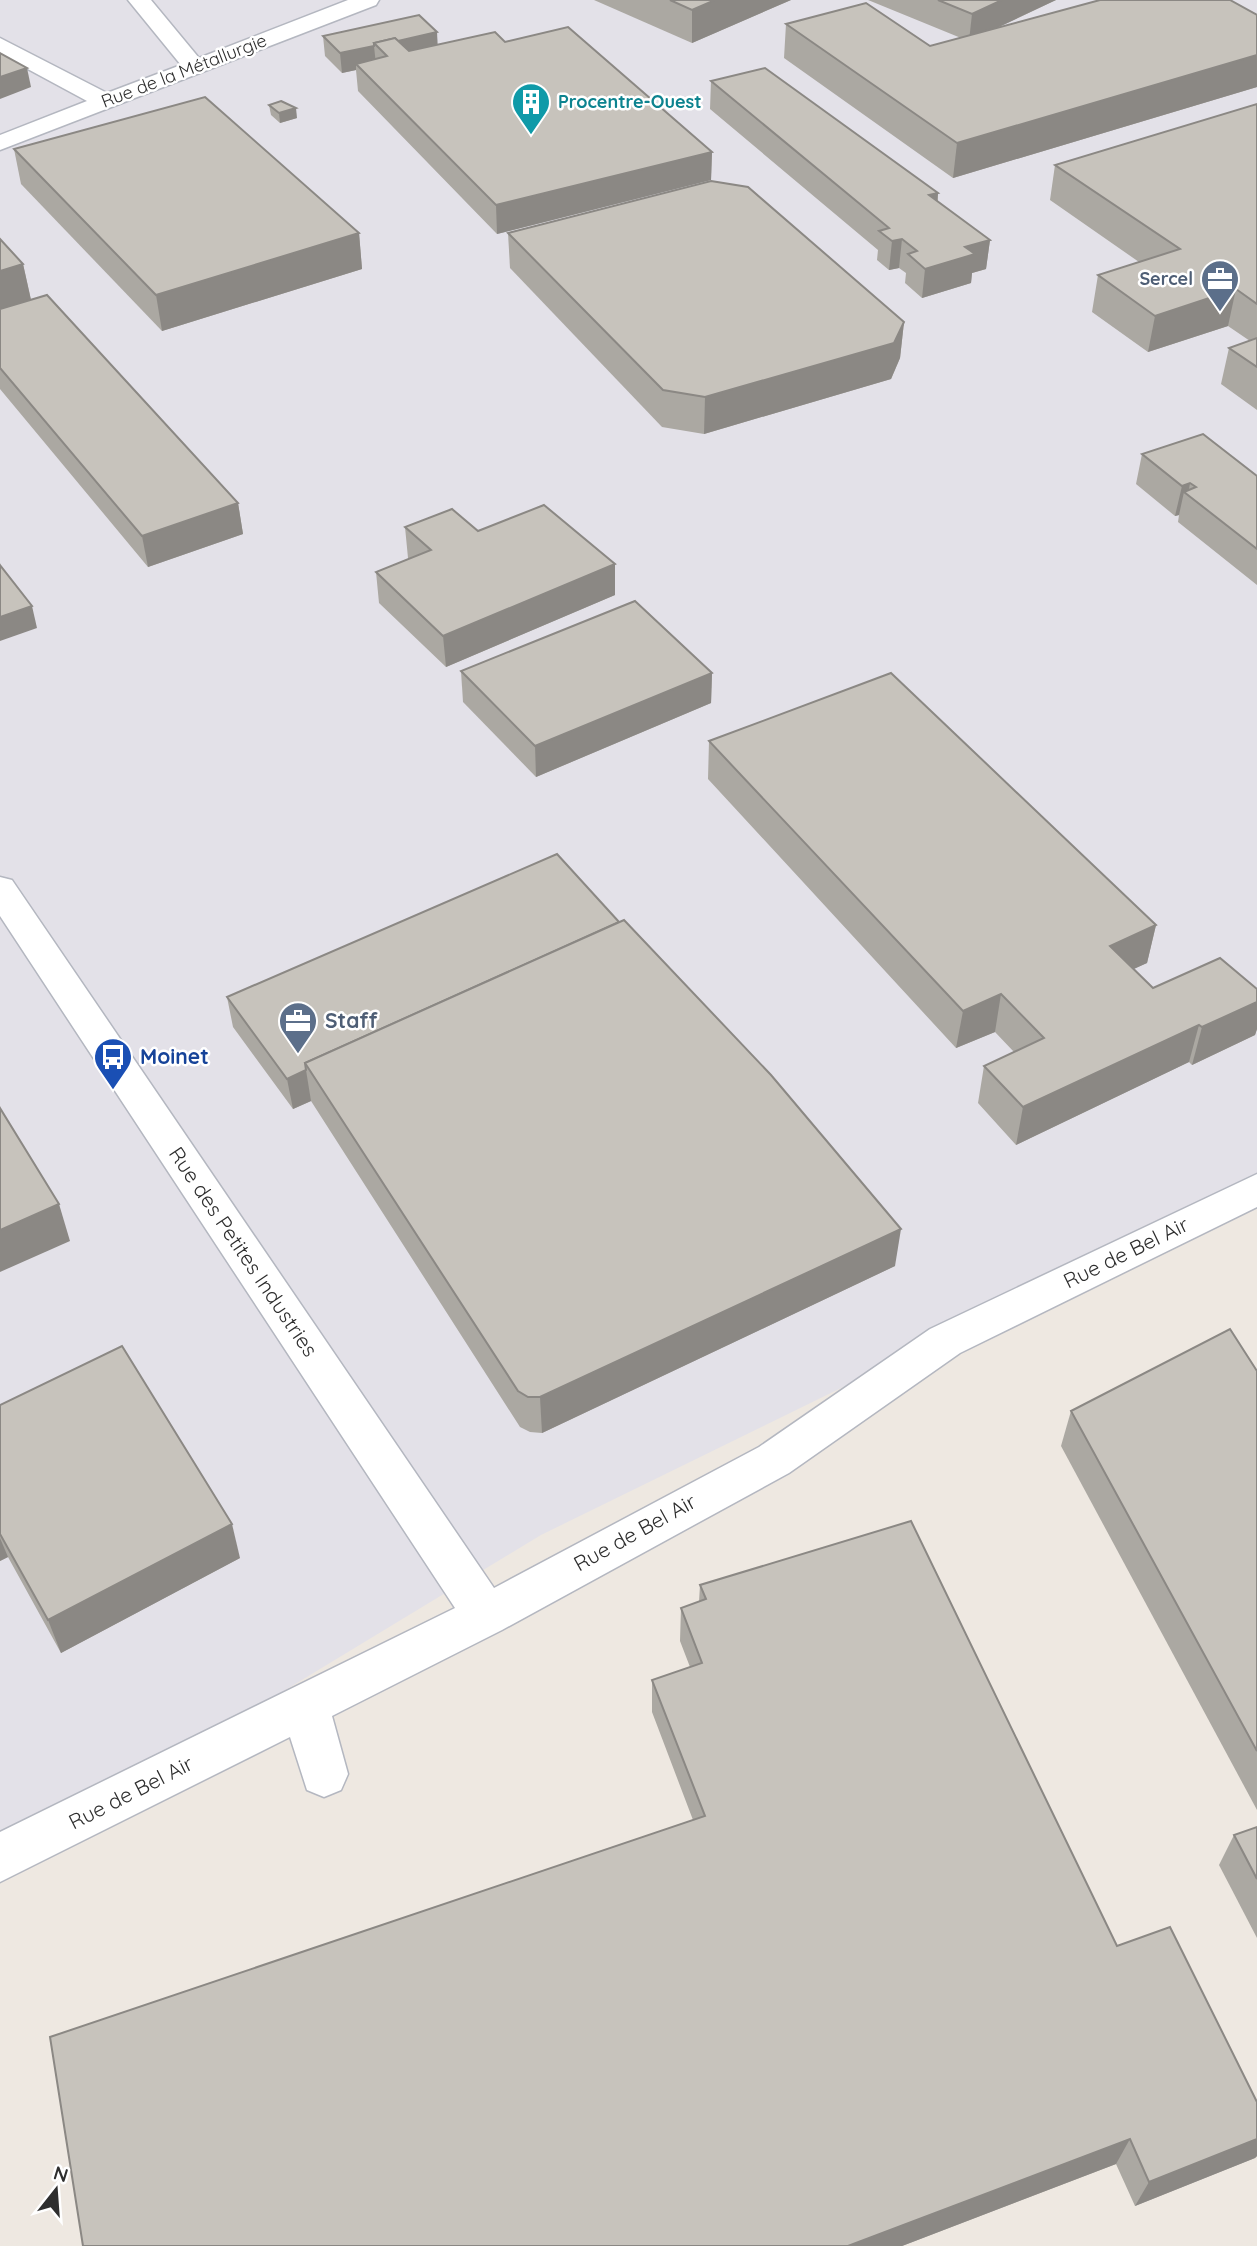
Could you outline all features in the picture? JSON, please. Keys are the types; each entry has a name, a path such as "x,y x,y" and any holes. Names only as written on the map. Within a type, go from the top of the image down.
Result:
{"street":[{"path":"139,0 195,67"},
{"name":"Rue de la Métallurgie","path":"0,143 368,0"},
{"path":"5,52 106,102"},
{"name":"Rue des Petites Industries","path":"0,889 486,1615"},
{"name":"Rue de Bel Air","path":"0,1858 486,1615 774,1460 945,1341 1257,1189"},
{"path":"306,1705 324,1774"}],"shaded area":[{"path":"0,0 1257,0 1257,1184 541,1535 0,1863"}],"building":[{"path":"670,0 715,0 692,10"},
{"path":"938,0 1002,0 972,14"},
{"path":"1100,0 1230,0 1257,15 1257,55 957,143 786,24 866,3 930,46"},
{"path":"419,15 437,32 398,41 395,38 374,43 374,46 340,53 323,36"},
{"name":"Procentre-Ouest","path":"568,27 712,152 496,205 356,64 387,56 374,43 395,38 409,51 495,32 505,42"},
{"path":"0,53 27,68 0,77"},
{"path":"765,68 938,193 929,195 990,240 965,247 975,254 925,269 908,254 917,251 902,239 892,241 879,231 889,228 711,81"},
{"path":"205,97 359,233 156,295 14,149"},
{"path":"281,101 296,108 279,113 269,105"},
{"path":"1257,104 1257,304 1236,289 1155,316 1098,275 1180,249 1055,165"},
{"path":"711,181 748,187 904,322 894,343 705,397 663,390 508,233"},
{"path":"0,239 23,264 0,271"},
{"path":"47,295 238,503 142,536 0,368 0,309"},
{"path":"1257,338 1257,367 1229,348"},
{"path":"1203,434 1257,476 1257,549 1184,492 1196,487 1190,483 1182,486 1142,454"},
{"path":"544,505 615,564 443,636 376,572 431,550 405,527 452,509 478,531"},
{"path":"0,565 32,606 0,617"},
{"path":"635,601 712,673 535,746 461,671"},
{"path":"891,673 1156,925 1110,946 1153,988 1220,958 1257,989 1257,1002 1202,1027 1199,1025 1023,1107 984,1066 1044,1038 1001,994 963,1011 709,741"},
{"path":"557,854 619,922 305,1063 306,1070 287,1079 227,997"},
{"path":"624,920 771,1075 901,1229 540,1397 528,1397 518,1391 305,1063"},
{"path":"0,1108 59,1204 0,1230"},
{"path":"1230,1329 1257,1371 1257,1751 1071,1411"},
{"path":"122,1346 232,1524 48,1620 0,1534 0,1405"},
{"path":"911,1521 1117,1946 1170,1927 1257,2102 1257,2139 1149,2182 1130,2139 848,2246 83,2246 50,2037 705,1816 652,1680 702,1663 681,1608 706,1599 700,1585"},
{"path":"1257,1827 1257,1879 1234,1835"}],"place":[{"name":"Procentre-Ouest","path":"531,136"},
{"name":"Sercel","path":"1220,313"},
{"name":"Staff","path":"298,1055"},
{"name":"Moinet","path":"113,1091"}]}
